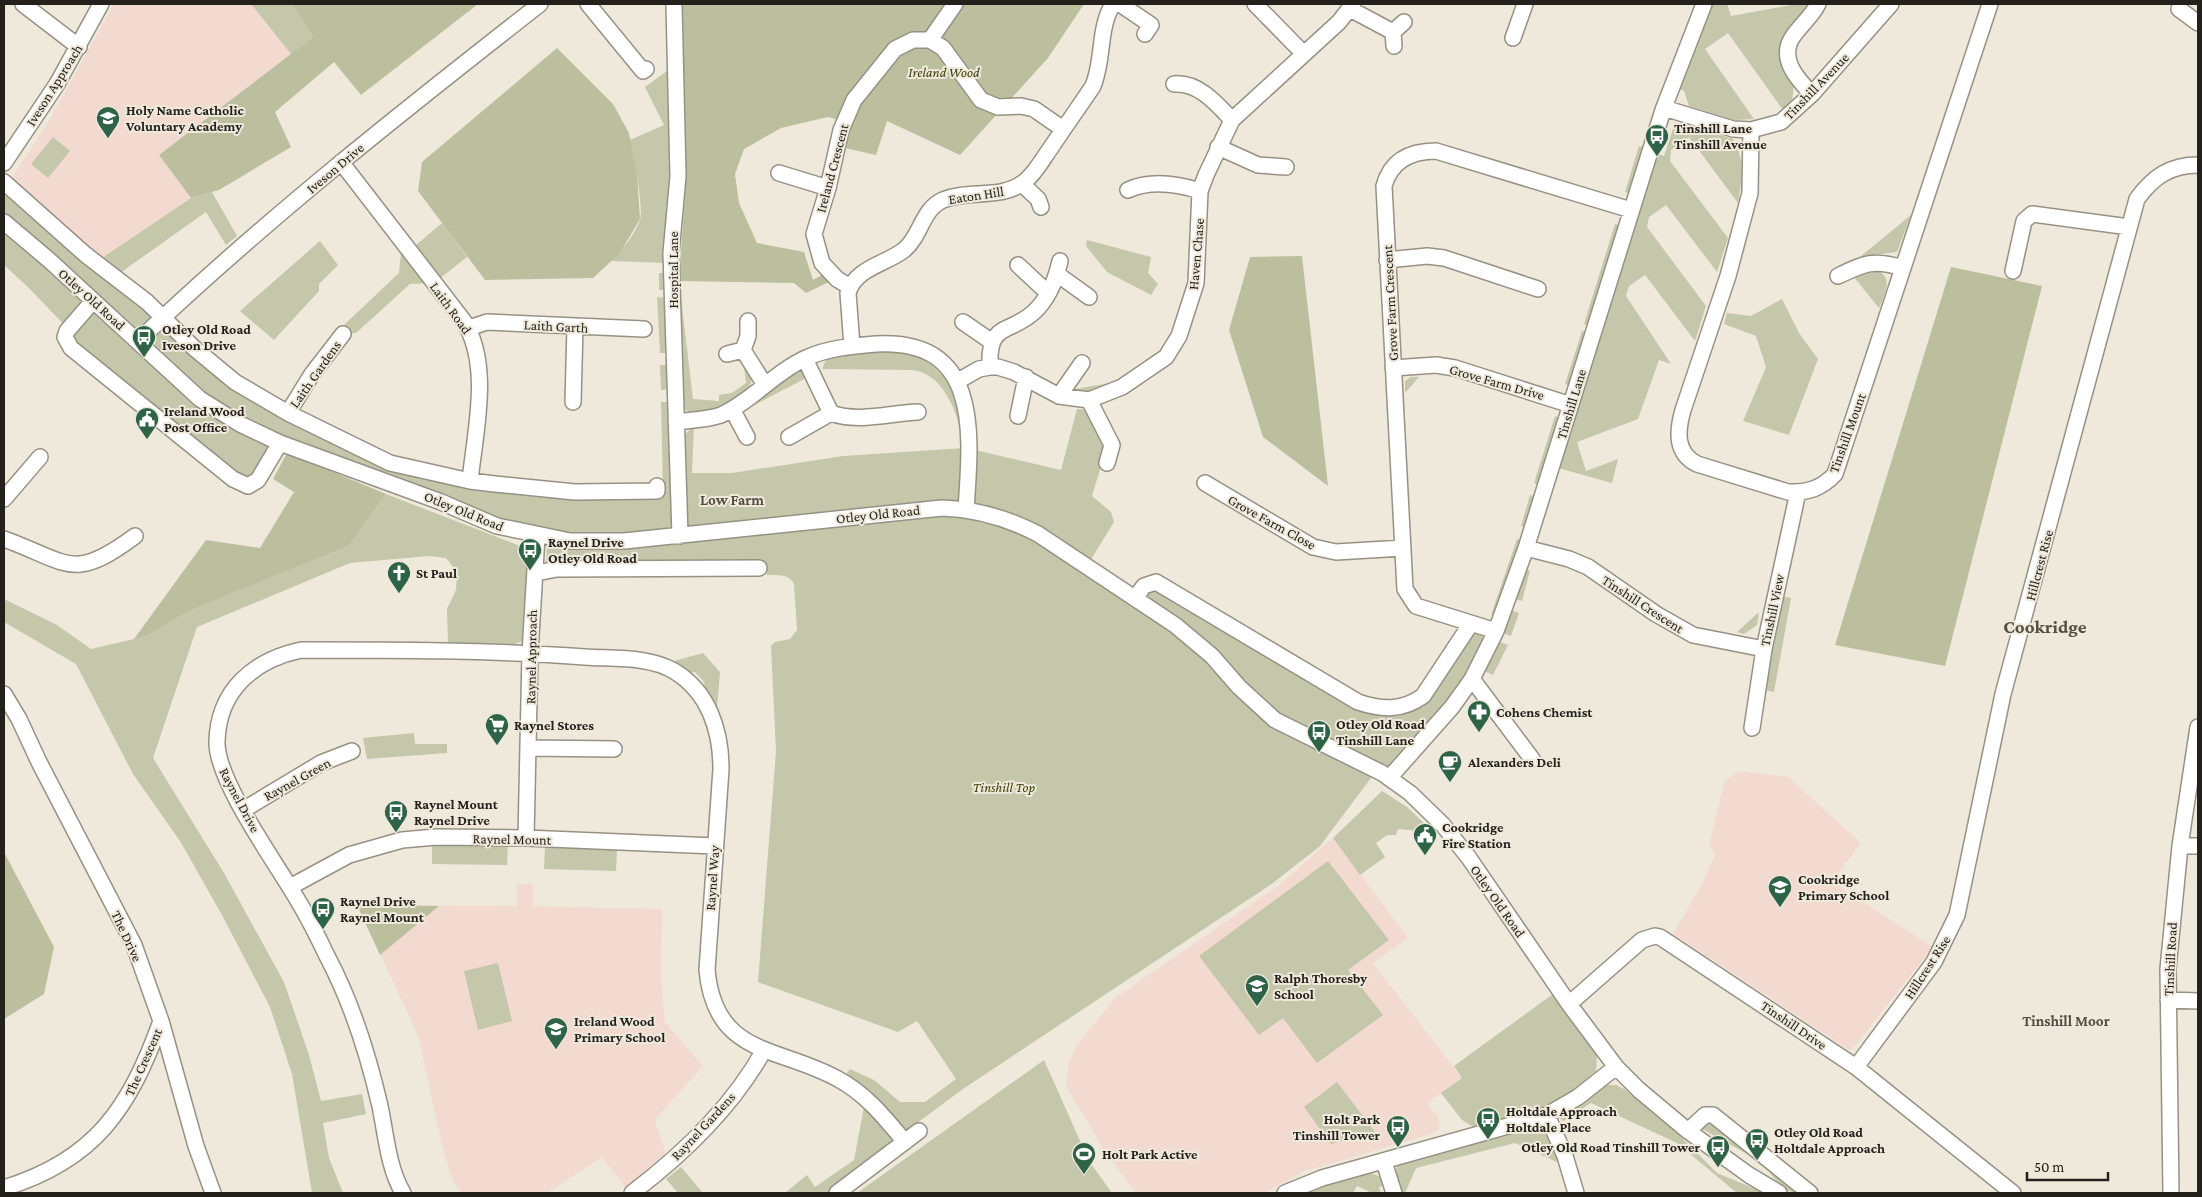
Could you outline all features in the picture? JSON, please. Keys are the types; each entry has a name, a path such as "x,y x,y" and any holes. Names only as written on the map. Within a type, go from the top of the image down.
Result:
{"street":[{"path":"23,4 79,47"},
{"name":"Iveson Approach","path":"4,163 57,84 101,4"},
{"name":"Iveson Drive","path":"138,341 240,246 540,4"},
{"path":"588,4 643,71 646,69"},
{"name":"Hospital Lane","path":"674,4 678,176 671,253 680,536"},
{"path":"955,4 930,40 943,48 981,100 998,107 1021,106 1034,109 1063,129"},
{"name":"Eaton Hill","path":"850,287 859,276 903,251 911,243 926,216 936,204 951,197 1004,192 1022,184 1030,177 1096,78 1106,19 1113,4"},
{"path":"1120,4 1151,25 1145,34"},
{"path":"1255,4 1304,54"},
{"path":"1513,38 1525,4"},
{"name":"Tinshill Lane","path":"1390,777 1452,707 1472,679 1496,632 1526,548 1664,108 1704,4"},
{"path":"1812,94 1792,70 1787,52 1794,35 1808,20 1818,4"},
{"name":"Tinshill Avenue","path":"1664,108 1728,128 1751,130 1768,127 1787,119 1812,94 1891,4"},
{"name":"Tinshill Mount","path":"1751,130 1750,192 1728,276 1681,414 1678,436 1682,452 1689,460 1697,464 1788,492 1798,492 1819,487 1835,474 1990,4"},
{"path":"1351,6 1397,33"},
{"name":"Haven Chase","path":"990,366 1026,377 1059,396 1089,400 1122,387 1155,366 1173,348 1186,318 1196,283 1200,191 1232,120 1304,54 1351,6"},
{"path":"2179,9 2198,23"},
{"name":"Ireland Crescent","path":"850,287 829,272 822,263 816,249 814,234 828,188 841,130 854,100 895,49 913,40 930,40"},
{"path":"1174,84 1183,84 1204,94 1232,120"},
{"path":"1218,148 1258,165 1286,167"},
{"name":"Grove Farm Crescent","path":"1496,632 1416,606 1412,603 1405,589 1384,186 1392,168 1414,152 1436,151 1631,210"},
{"name":"Laith Road","path":"342,162 469,328 478,353 480,379 470,482"},
{"name":"Hillcrest Rise","path":"1856,1067 1934,962 1957,915 2003,694 2136,199 2150,181 2166,170 2185,165 2198,165"},
{"path":"779,173 828,188"},
{"name":"Otley Old Road","path":"4,182 86,254 164,317 194,348 235,382 288,414 390,463 470,482 575,492 657,491 657,486"},
{"path":"1022,184 1038,199 1041,207"},
{"path":"1128,190 1140,186 1170,184 1200,191"},
{"path":"2013,271 2024,221 2027,216 2032,214 2129,227"},
{"name":"Otley Old Road","path":"4,222 200,399 240,424 280,442 441,502 497,526 537,536 570,541 624,541 918,510 966,509 1019,524 1038,534 1175,625 1212,656 1239,687 1275,720 1390,777 1410,793 1443,825 1481,875 1568,1004 1616,1067 1688,1130 1748,1174 1779,1193"},
{"path":"1387,260 1427,256 1444,258 1538,288"},
{"path":"1838,276 1856,266 1874,262 1903,268"},
{"path":"1018,265 1048,293"},
{"path":"958,382 990,366 989,350 992,342 1004,329 1034,313 1048,293 1059,267 1090,297"},
{"path":"850,287 852,346"},
{"path":"93,301 67,331 65,337 70,348 233,479 248,486 258,480 280,442"},
{"path":"743,350 748,336 748,321"},
{"name":"Laith Garth","path":"469,328 487,322 644,329"},
{"path":"962,322 992,342"},
{"path":"573,402 575,327"},
{"name":"Laith Gardens","path":"288,414 312,374 343,334"},
{"path":"676,422 710,418 732,409 805,359 852,346 890,344 914,347 928,353 943,365 958,382 969,426 970,450 966,509"},
{"path":"727,354 743,350"},
{"path":"743,350 765,385"},
{"path":"805,359 832,413"},
{"path":"1059,396 1082,363"},
{"name":"Grove Farm Drive","path":"1393,368 1436,365 1455,368 1571,405"},
{"path":"1018,416 1026,377"},
{"path":"1089,400 1112,445 1107,463"},
{"path":"732,409 747,437"},
{"path":"789,437 832,413 842,416 876,417 918,412"},
{"path":"4,499 40,457"},
{"name":"Grove Farm Close","path":"1204,483 1313,547 1336,552 1403,548"},
{"name":"Tinshill View","path":"1752,728 1764,649 1798,492"},
{"path":"4,539 56,562 78,565 88,564 108,556 135,536"},
{"name":"Raynel Approach","path":"526,838 530,748 530,653 537,536"},
{"name":"Tinshill Crescent","path":"1526,548 1569,559 1588,567 1656,614 1693,635 1764,649"},
{"path":"536,573 557,569 759,568"},
{"path":"1135,598 1144,586 1156,582 1358,702 1390,709 1414,703 1423,696 1470,625"},
{"name":"Raynel Drive","path":"404,1193 386,1141 367,1055 354,1018 329,959 290,887 229,784 220,762 217,744 218,726 223,708 232,690 250,672 267,660 301,650 530,653"},
{"name":"Raynel Way","path":"530,653 640,661 674,671 690,684 712,714 721,747 706,970 708,987 724,1022 747,1043 836,1077 851,1086 881,1113 905,1142"},
{"path":"1472,679 1532,759"},
{"name":"The Drive","path":"4,694 20,719 39,762 134,945 161,1021 196,1146 214,1193"},
{"name":"Tinshill Road","path":"2171,1193 2168,1000 2173,906 2198,727"},
{"path":"530,748 614,749"},
{"name":"Raynel Green","path":"243,810 321,763 352,751"},
{"name":"Raynel Mount","path":"290,887 349,855 378,845 436,837 526,838 715,846"},
{"path":"2180,846 2198,846"},
{"name":"Tinshill Drive","path":"1568,1004 1642,940 1655,936 1660,937 1856,1067 2013,1193"},
{"path":"2168,1000 2198,1001"},
{"name":"The Crescent","path":"4,1188 23,1188 73,1157 106,1128 125,1102 145,1062 161,1021"},
{"name":"Raynel Gardens","path":"632,1193 662,1169 705,1127 739,1089 764,1050"},
{"path":"145,1062 154,1061 174,1068"},
{"path":"1284,1193 1322,1178 1547,1115 1578,1097 1616,1067"},
{"path":"1547,1115 1565,1156 1576,1193"},
{"path":"1688,1130 1705,1115 1714,1115 1810,1193"},
{"path":"837,1193 919,1131"},
{"path":"1384,1162 1394,1193"}],"shaded area":[{"name":"Holy Name Catholic Voluntary Academy","path":"114,4 251,4 291,54 159,155 191,198 102,258 11,179 47,124"},
{"name":"Cookridge Primary School","path":"1740,771 1788,777 1861,843 1832,882 1933,947 1851,1051 1673,934 1703,882 1715,855 1709,845 1725,780"},
{"name":"Ralph Thoresby School","path":"1333,838 1408,938 1373,963 1462,1078 1427,1103 1438,1117 1440,1128 1432,1134 1305,1171 1264,1193 1136,1193 1105,1152 1066,1086 1068,1064 1076,1046 1115,998 1278,886"},
{"name":"Ireland Wood Primary School","path":"517,884 533,884 533,906 662,909 661,978 665,1022 703,1066 655,1120 666,1155 626,1188 602,1157 547,1193 462,1193 453,1181 442,1146 418,1035 357,905 517,906"}],"green space":[{"path":"251,4 292,4 313,37 291,54"},
{"path":"292,4 478,4 361,95 334,62 275,112 291,147 219,190 191,198 159,155 313,37"},
{"name":"Ireland Wood","path":"681,4 1084,4 1048,58 960,155 887,121 876,155 845,148 849,123 828,117 781,128 744,149 735,174 739,203 757,243 804,252 813,280 827,272 831,281 806,293 794,283 679,281 686,178 679,25"},
{"path":"1710,4 1727,4 1731,16 1797,4 1808,4 1789,33 1781,53 1781,63 1785,74 1794,84 1792,103 1783,110 1728,33 1705,49 1754,119 1734,120 1689,106 1684,91 1678,89"},
{"path":"557,48 613,104 629,133 637,175 640,219 620,253 593,278 485,280 418,191 422,162"},
{"path":"667,71 672,176 665,263 611,261 628,242 640,220 641,213 636,168 630,140 664,125 645,87"},
{"path":"1685,124 1733,139 1740,155 1742,170 1738,203 1689,137 1671,150 1670,161 1728,238 1717,272 1666,205 1649,217 1647,227 1706,306 1695,341 1645,275 1629,286 1626,296 1671,364 1659,360 1638,419 1577,442 1586,471 1618,459 1612,483 1558,468 1656,153 1664,156 1674,126"},
{"path":"53,137 70,151 48,178 31,164"},
{"path":"1639,146 1644,148 1631,194 1625,192"},
{"name":"Tinshill Top","path":"4,189 66,246 170,333 235,382 390,463 470,481 663,489 661,402 669,402 670,488 683,486 682,437 694,426 692,473 732,473 843,456 964,448 959,424 949,400 934,380 924,373 912,370 822,369 826,360 835,357 877,352 904,353 929,363 951,386 959,408 966,448 1061,470 1077,409 1093,410 1109,440 1092,496 1111,512 1114,522 1087,566 1135,598 1148,583 1358,702 1414,703 1470,625 1496,631 1471,680 1390,777 1377,770 1320,846 1273,883 963,1089 909,1129 832,1193 785,1193 807,1175 815,1187 854,1160 864,1107 844,1077 850,1069 874,1080 900,1102 925,1102 956,1079 917,1021 898,1032 758,982 776,751 771,646 775,642 790,639 797,630 794,584 792,580 782,576 767,575 765,564 550,566 546,562 548,532 514,524 388,473 278,434 255,477 247,480 238,476 237,472 167,415 155,410 74,341 73,334 4,265"},
{"path":"212,192 237,236 226,245 206,212 120,273 102,258 191,198"},
{"path":"1911,215 1897,252 1860,257"},
{"path":"442,223 467,257 434,283 410,284 356,333 343,334 345,324 399,273 402,242 409,251"},
{"path":"1615,224 1621,226 1590,326 1584,324"},
{"path":"1087,240 1151,257 1148,273 1158,284 1151,295 1107,272 1086,246"},
{"path":"320,241 338,265 319,284 319,291 274,340 240,311"},
{"path":"1302,256 1328,486 1263,437 1229,330 1250,257"},
{"path":"1951,267 2042,286 1945,666 1835,645"},
{"path":"1873,270 1880,272 1886,280 1886,290 1879,308 1853,276"},
{"path":"659,273 667,273 666,290 659,290"},
{"path":"679,281 693,399 719,401 719,395 732,393 746,383 744,366 752,379 750,385 736,397 718,407 693,414 685,410 680,403"},
{"path":"657,297 666,298 668,353 660,353"},
{"path":"1782,299 1799,333 1818,359 1789,435 1743,421 1766,367 1756,336 1724,324 1727,313 1751,316"},
{"path":"1582,331 1588,333 1571,386 1565,384"},
{"path":"660,365 668,365 669,389 661,390"},
{"path":"802,372 808,377 745,410 780,382"},
{"path":"1411,377 1419,377 1405,393 1405,381"},
{"path":"1116,382 1087,394 1069,390"},
{"path":"1555,416 1560,418 1539,485 1534,483"},
{"path":"287,453 386,494 349,546 188,611 147,636 134,639 206,540 260,548 294,492 273,479"},
{"path":"386,494 520,546 526,551 528,557 522,641 515,644 448,643 447,609 456,590 457,572 446,558 429,556 350,563 197,627 153,758 224,873 284,982 309,1055 321,1101 362,1094 366,1114 323,1123 329,1158 343,1193 312,1193 292,1074 270,1007 222,915 180,841 133,774 76,664 4,622 4,599 57,625 91,649 147,636 187,611 349,546"},
{"path":"1530,495 1536,496 1526,527 1521,526"},
{"path":"1517,539 1521,541 1495,616 1491,615"},
{"path":"1524,569 1530,571 1522,601 1516,599"},
{"path":"1782,596 1791,598 1774,692 1765,690"},
{"path":"1511,610 1519,613 1511,636 1502,633"},
{"path":"1759,612 1757,625 1744,634 1737,632"},
{"path":"1498,641 1508,645 1493,675 1484,671"},
{"path":"703,653 720,672 717,709 705,691 704,682 695,672 687,673 667,663"},
{"path":"414,733 415,744 447,744 447,753 367,759 363,738"},
{"path":"1382,791 1407,807 1426,825 1421,831 1398,829 1396,835 1387,835 1376,843 1385,857 1360,875 1333,838"},
{"path":"432,844 508,844 507,865 432,864"},
{"path":"545,847 617,849 616,871 544,869"},
{"path":"4,852 54,947 44,994 4,1019"},
{"path":"1328,861 1389,940 1348,970 1383,1015 1317,1063 1283,1018 1259,1035 1199,956"},
{"path":"357,905 439,906 380,955"},
{"path":"498,963 512,1021 478,1030 464,971"},
{"path":"1553,994 1597,1056 1596,1071 1563,1099 1528,1115 1477,1129 1462,1120 1441,1093 1462,1078 1454,1066"},
{"path":"1044,1060 1089,1161 1112,1193 857,1193"},
{"path":"1337,1082 1375,1132 1331,1144 1304,1107"},
{"path":"1605,1085 1616,1085 1624,1089 1675,1131 1717,1173 1765,1193 1737,1193 1677,1143 1591,1103 1563,1121 1560,1118 1564,1112"},
{"path":"1709,1119 1749,1152 1747,1154 1702,1129 1700,1126"},
{"path":"1535,1127 1548,1133 1561,1164 1515,1143 1416,1168 1405,1193 1402,1193 1398,1187 1395,1177 1397,1166 1404,1162"},
{"path":"681,1167 703,1193 678,1193 666,1179"},
{"path":"1772,1169 1803,1193 1791,1192 1783,1187 1769,1172"},
{"path":"1368,1173 1378,1176 1385,1183 1379,1188 1381,1193 1372,1193 1357,1186 1353,1193 1310,1193 1324,1186"}],"place":[{"name":"Holy Name Catholic Voluntary Academy","path":"108,139"},
{"name":"Tinshill Lane Tinshill Avenue","path":"1657,157"},
{"name":"Otley Old Road Iveson Drive","path":"144,358"},
{"name":"Ireland Wood Post Office","path":"147,440"},
{"name":"Raynel Drive Otley Old Road","path":"530,571"},
{"name":"St Paul","path":"399,594"},
{"name":"Cohens Chemist","path":"1479,733"},
{"name":"Raynel Stores","path":"497,746"},
{"name":"Otley Old Road Tinshill Lane","path":"1319,753"},
{"name":"Alexanders Deli","path":"1450,783"},
{"name":"Raynel Mount Raynel Drive","path":"396,833"},
{"name":"Cookridge Fire Station","path":"1425,856"},
{"name":"Cookridge Primary School","path":"1780,908"},
{"name":"Raynel Drive Raynel Mount","path":"323,930"},
{"name":"Ralph Thoresby School","path":"1257,1007"},
{"name":"Ireland Wood Primary School","path":"556,1050"},
{"name":"Holtdale Approach Holtdale Place","path":"1488,1140"},
{"name":"Holt Park Tinshill Tower","path":"1398,1148"},
{"name":"Otley Old Road Holtdale Approach","path":"1757,1161"},
{"name":"Otley Old Road Tinshill Tower","path":"1718,1168"},
{"name":"Holt Park Active","path":"1084,1175"}],"district":[{"name":"Low Farm","path":"732,500"},
{"name":"Cookridge","path":"2045,626"},
{"name":"Tinshill Moor","path":"2066,1021"}]}
